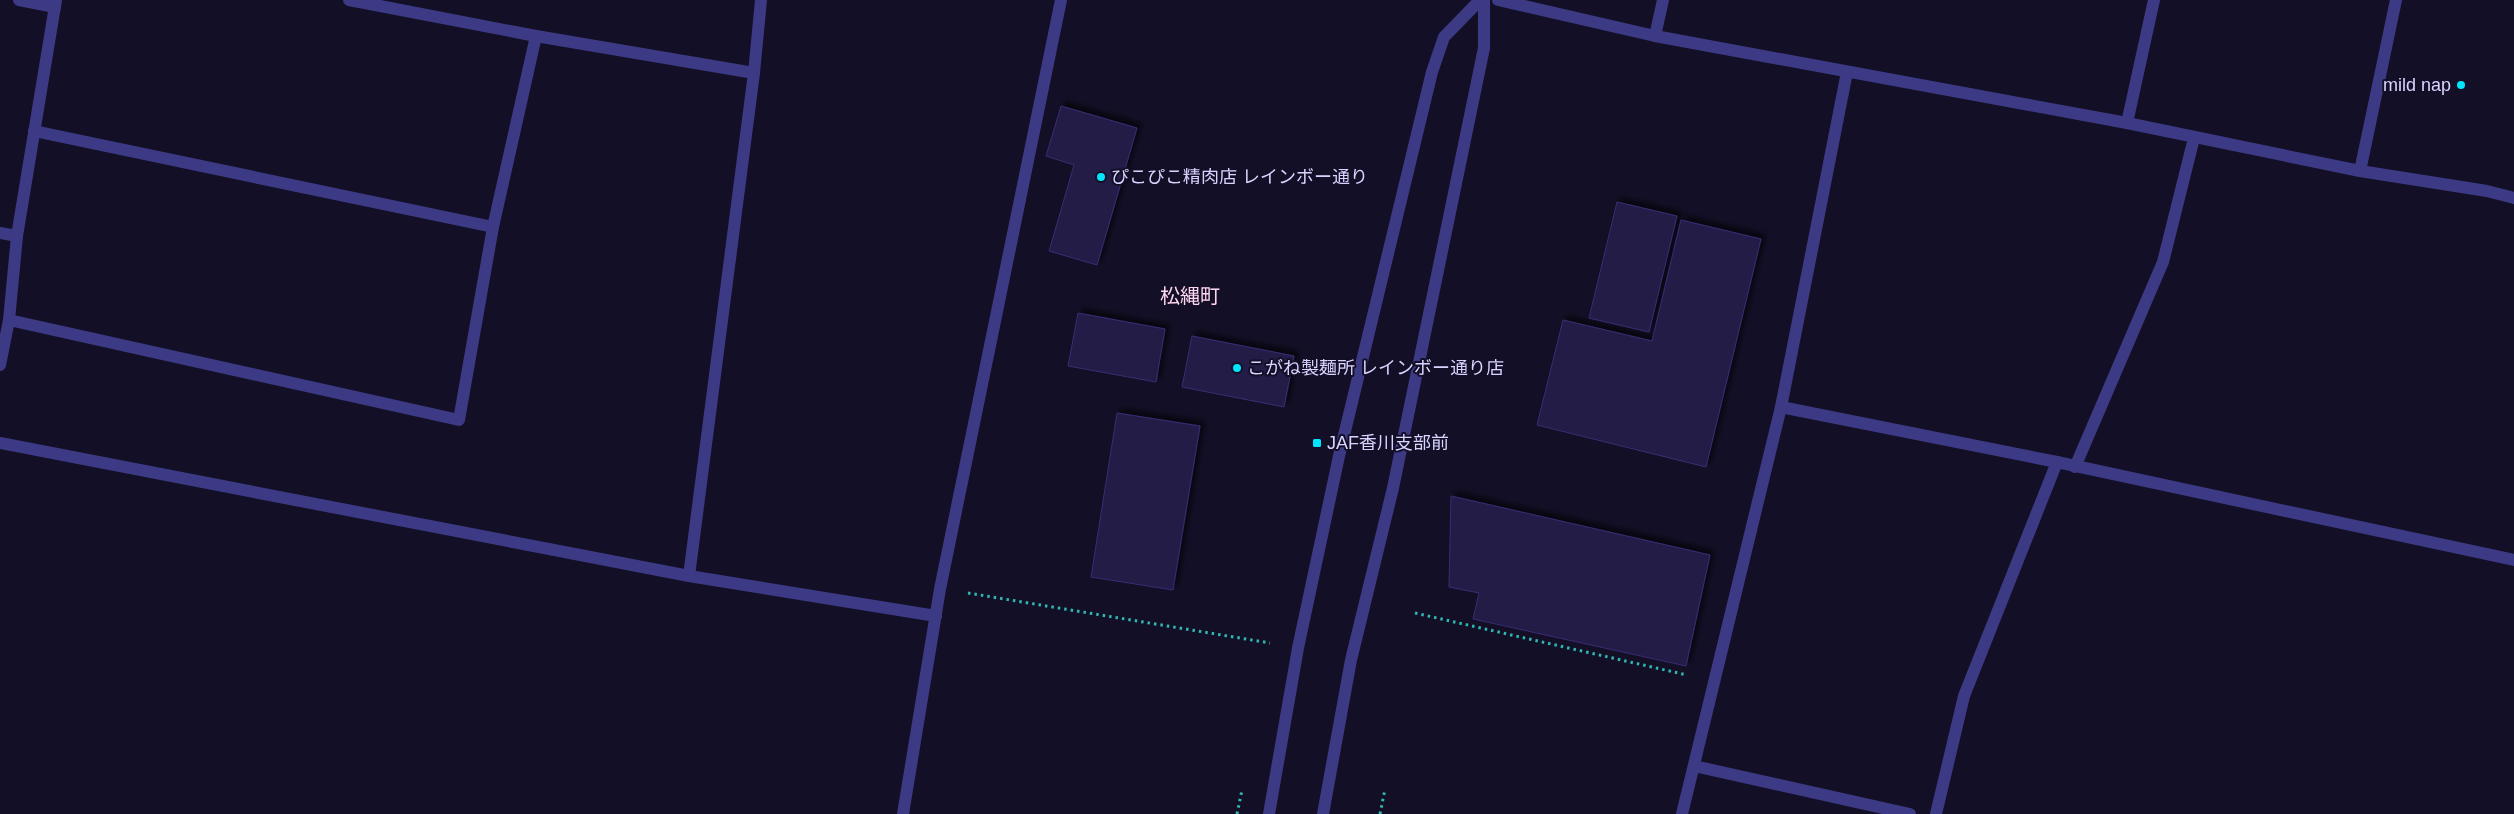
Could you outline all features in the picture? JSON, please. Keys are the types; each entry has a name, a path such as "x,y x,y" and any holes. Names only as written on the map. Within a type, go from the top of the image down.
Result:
{"street":[{"path":"0,365 9,320 17,236 56,3 19,0"},
{"path":"348,0 536,36 754,73"},
{"path":"690,576 754,73 761,0"},
{"path":"902,814 940,589 1061,0"},
{"path":"1269,814 1298,648 1339,456 1432,72 1444,37 1482,0"},
{"path":"1323,814 1351,660 1393,488 1484,48 1482,0"},
{"path":"1498,0 1655,36 2127,123 2360,171 2487,190 2514,198"},
{"path":"1655,36 1663,0"},
{"path":"2127,123 2154,0"},
{"path":"2360,171 2396,0"},
{"path":"9,320 459,420 494,227 536,36"},
{"path":"1682,814 1781,407 1847,72"},
{"path":"34,131 494,227"},
{"path":"2075,466 2163,262 2194,138"},
{"path":"0,233 17,236"},
{"path":"1781,407 2057,462 2514,560"},
{"path":"0,443 690,576 936,616"},
{"path":"1936,814 1964,696 2057,462"},
{"path":"1694,766 1910,814"}],"path":[{"path":"940,589 1272,643"},
{"path":"1415,613 1714,681"},
{"path":"1380,814 1385,789"},
{"path":"1237,814 1240,796"}],"building":[{"path":"1061,106 1137,128 1097,265 1049,251 1074,165 1046,156"},
{"path":"1617,202 1677,216 1649,332 1589,318"},
{"path":"1681,220 1761,239 1706,467 1537,425 1563,320 1652,341"},
{"path":"1078,313 1165,329 1156,382 1068,366"},
{"path":"1192,336 1294,356 1284,407 1182,387"},
{"path":"1117,413 1200,426 1173,590 1091,577"},
{"path":"1451,496 1710,555 1686,666 1473,619 1479,593 1449,587"}],"place":[{"name":"mild nap","path":"2461,85"},
{"name":"ぴこぴこ精肉店 レインボー通り","path":"1101,177"},
{"name":"こがね製麺所 レインボー通り店","path":"1237,368"},
{"name":"JAF香川支部前","path":"1317,443"}],"district":[{"name":"松縄町","path":"1190,296"}]}
